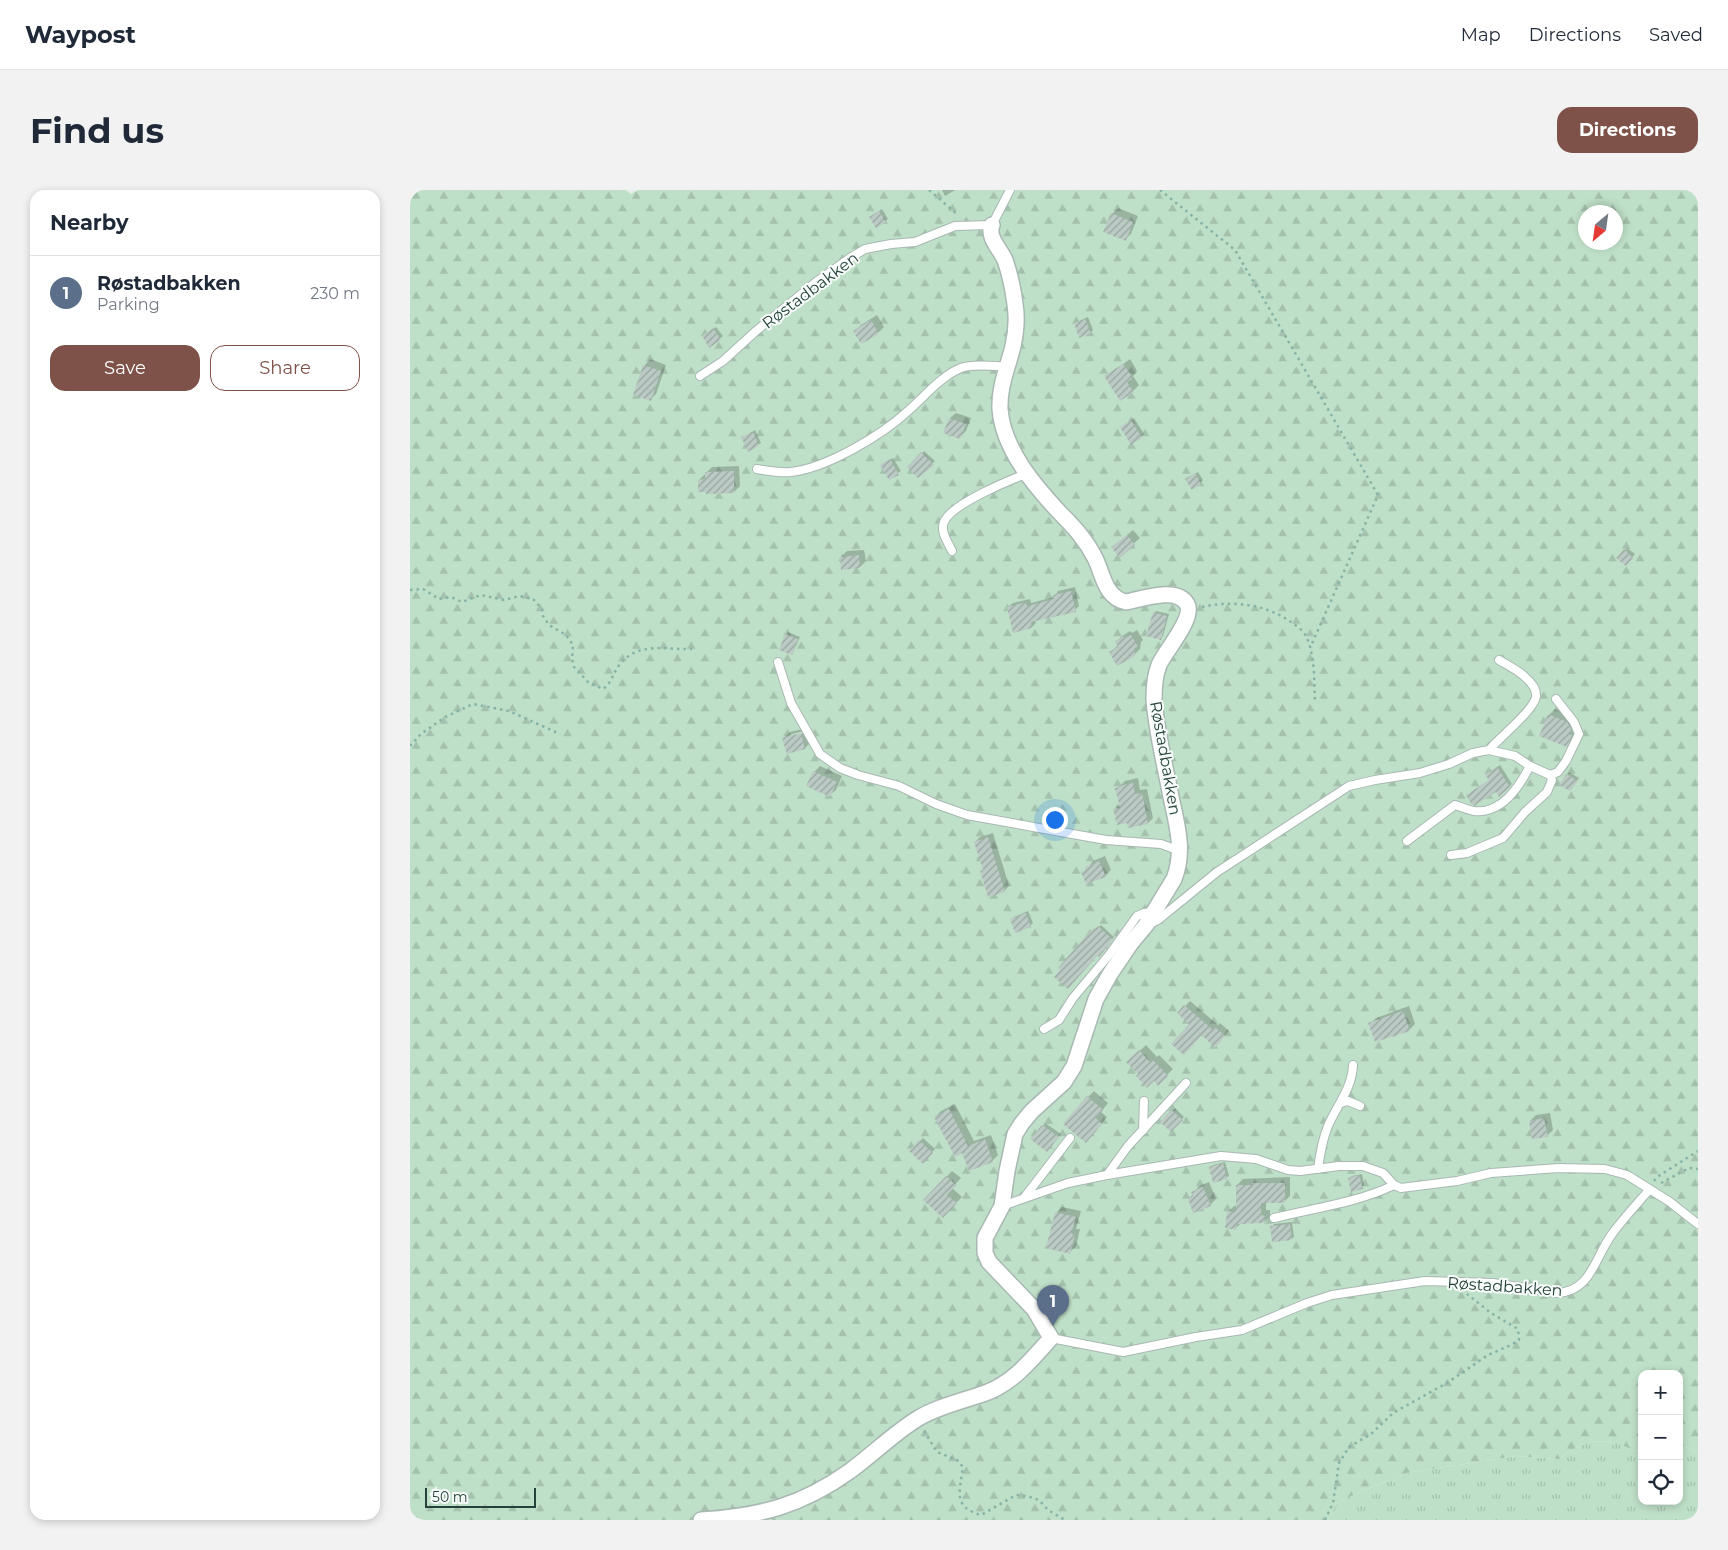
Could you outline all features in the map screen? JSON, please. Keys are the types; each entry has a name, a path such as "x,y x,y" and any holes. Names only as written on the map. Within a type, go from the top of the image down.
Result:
{"street":[{"path":"992,225 991,234 1004,259 1011,280 1015,306 1015,338 1006,366 1000,401 1008,440 1028,473 1060,512 1080,532 1096,559 1107,587 1113,596 1120,601 1126,602 1169,594 1181,598 1188,605 1189,612"},
{"name":"Røstadbakken","path":"1051,1338 1034,1309 989,1262 985,1253 985,1238 1002,1206 1015,1134 1032,1111 1064,1082 1077,1057 1096,999 1120,957 1149,919 1177,871 1180,851 1178,826 1162,753 1154,700 1154,687 1159,666 1186,622 1189,612"},
{"path":"701,1520 737,1518 757,1514 804,1499 852,1470 918,1418 990,1391 1019,1374 1051,1338"}],"lane":[{"path":"992,225 1010,190"},
{"name":"Røstadbakken","path":"700,376 723,361 795,298 850,258 865,250 891,244 915,242 955,226 992,225"},
{"path":"757,469 792,472 818,466 890,426 940,382 959,369 970,365 1006,366"},
{"path":"952,551 943,532 944,521 979,495 1028,473"},
{"name":"Røstadbakken","path":"1489,750 1531,708 1536,699 1535,689 1528,680 1499,660"},
{"path":"778,662 791,703 820,754 840,768 858,776 899,786 942,806 967,815 1106,840 1161,844 1180,851"},
{"path":"1450,855 1467,854 1503,838 1525,812 1547,792 1552,780 1550,775 1558,772 1579,734 1574,722 1556,699"},
{"name":"Røstadbakken","path":"1044,1029 1059,1020 1073,998 1109,955 1137,916 1144,912 1149,919 1158,920 1217,872 1341,790 1357,783 1420,773 1449,764 1473,753 1489,750 1515,756 1530,766 1550,775"},
{"path":"1407,841 1455,805 1475,811 1495,808 1510,796 1522,781 1530,766"},
{"path":"1318,1168 1323,1140 1328,1126 1349,1088 1354,1065"},
{"path":"1107,1175 1128,1146 1186,1084"},
{"path":"1143,1130 1144,1101"},
{"path":"1341,1102 1348,1101 1360,1106"},
{"path":"1023,1200 1070,1138"},
{"path":"1002,1206 1052,1188 1107,1175 1226,1156 1256,1159 1288,1170 1300,1171 1318,1168 1362,1166 1383,1173 1394,1185 1401,1188 1457,1181 1491,1173 1559,1168 1605,1169 1622,1173 1670,1202 1698,1224"},
{"path":"1274,1218 1353,1200 1380,1192 1394,1185"},
{"name":"Røstadbakken","path":"1051,1338 1124,1352 1196,1337 1242,1330 1307,1303 1332,1295 1408,1283 1451,1282 1492,1284 1565,1293 1579,1287 1585,1280 1596,1265 1611,1236 1649,1190"}],"path":[{"path":"929,190 957,212 966,226"},
{"path":"1160,190 1235,250 1378,495 1310,648"},
{"path":"410,590 422,589 439,598 451,597 462,602 481,595 504,600 519,596 532,599 542,609 549,625 566,635 573,645 572,659 574,667 588,682 603,689 609,685 618,666 628,656 638,650 650,647 676,650 692,649"},
{"path":"1189,612 1195,608 1219,603 1258,607 1276,613 1299,628 1306,636 1310,648 1315,700"},
{"path":"410,746 422,734 445,717 473,704 509,711 560,734"},
{"path":"1649,1190 1657,1177 1698,1151"},
{"path":"1649,1190 1689,1168 1698,1169"},
{"path":"1325,1520 1333,1503 1339,1464 1349,1447 1371,1434 1393,1413 1446,1383 1488,1355 1519,1340 1518,1329 1491,1313 1451,1282"},
{"path":"918,1418 937,1452 957,1460 963,1467 959,1496 962,1505 971,1512 981,1515 1016,1495 1039,1500 1048,1510 1064,1520"}],"green space":[{"path":"410,190 626,190 631,194 638,190 1698,190 1698,1453 1683,1446 1683,1370 1638,1370 1638,1451 1613,1441 1585,1442 1559,1459 1516,1456 1406,1473 1340,1501 1327,1520 410,1520"},
{"path":"1614,1441 1635,1451 1638,1451 1638,1505 1683,1505 1683,1446 1698,1453 1698,1520 1327,1520 1340,1501 1406,1473 1516,1456 1559,1459 1585,1442"}],"building":[{"path":"879,211 886,222 876,228 869,217"},
{"path":"1111,213 1133,222 1126,241 1103,232"},
{"path":"1085,319 1091,333 1079,338 1074,323"},
{"path":"871,320 879,334 861,344 853,331"},
{"path":"713,328 721,340 709,348 702,336"},
{"path":"1123,364 1131,375 1132,379 1127,382 1134,392 1120,401 1104,376"},
{"path":"643,365 661,371 651,401 633,395"},
{"path":"949,418 966,424 960,439 943,433"},
{"path":"1131,420 1142,438 1131,445 1120,427"},
{"path":"753,432 759,446 748,452 741,437"},
{"path":"921,452 934,465 918,478 907,467"},
{"path":"890,459 899,475 889,480 880,465"},
{"path":"734,471 734,493 706,494 706,492 698,492 698,480 705,479 705,472"},
{"path":"1195,473 1201,484 1192,490 1185,479"},
{"path":"1127,535 1135,545 1120,558 1111,547"},
{"path":"1624,549 1633,558 1626,566 1616,558"},
{"path":"859,555 860,568 841,570 840,557"},
{"path":"1071,591 1076,612 1031,622 1032,628 1013,633 1007,607 1026,602 1027,606 1054,599 1053,595"},
{"path":"1153,612 1167,616 1161,640 1146,636"},
{"path":"785,634 798,639 792,655 779,650"},
{"path":"1131,635 1138,647 1135,648 1135,656 1117,666 1109,652 1118,647 1115,641 1124,636 1125,638"},
{"path":"1548,714 1567,722 1569,725 1571,730 1569,734 1572,735 1567,747 1539,736"},
{"path":"801,733 805,749 787,754 782,738"},
{"path":"1497,767 1510,787 1499,797 1496,792 1472,805 1466,795 1489,780 1485,775"},
{"path":"813,771 837,782 830,797 806,786"},
{"path":"1566,774 1578,781 1570,791 1559,785"},
{"path":"1133,783 1135,794 1142,793 1148,824 1128,828 1127,823 1117,825 1113,809 1120,808 1115,788"},
{"path":"988,837 1005,892 988,897 980,871 983,870 974,842"},
{"path":"1099,861 1106,877 1086,884 1081,872 1087,870 1085,867"},
{"path":"1026,913 1031,927 1015,933 1010,919"},
{"path":"1098,926 1113,940 1068,989 1054,977 1060,970 1058,968 1091,930 1093,931"},
{"path":"1184,1005 1212,1029 1215,1027 1225,1036 1215,1048 1202,1035 1184,1055 1171,1044 1189,1024 1177,1013"},
{"path":"1403,1011 1410,1031 1375,1042 1368,1023"},
{"path":"1139,1050 1150,1062 1153,1060 1168,1076 1158,1086 1154,1081 1147,1088 1136,1076 1138,1074 1126,1062"},
{"path":"1087,1096 1103,1110 1096,1118 1102,1124 1086,1143 1063,1124"},
{"path":"949,1109 968,1146 985,1139 993,1162 969,1171 962,1153 955,1157 934,1117"},
{"path":"1171,1110 1183,1120 1171,1132 1160,1122"},
{"path":"1544,1118 1548,1137 1532,1139 1529,1121"},
{"path":"1042,1125 1059,1137 1047,1152 1030,1139"},
{"path":"919,1140 933,1153 923,1164 909,1151"},
{"path":"1223,1163 1227,1179 1213,1183 1209,1167"},
{"path":"1359,1175 1363,1189 1351,1192 1348,1178"},
{"path":"946,1176 956,1185 947,1195 957,1203 943,1218 923,1200"},
{"path":"1252,1183 1285,1183 1285,1203 1261,1203 1261,1215 1265,1216 1264,1223 1237,1224 1236,1230 1225,1228 1227,1211 1236,1212 1236,1185 1252,1185"},
{"path":"1203,1187 1211,1206 1193,1213 1188,1199 1193,1196 1191,1192"},
{"path":"1055,1212 1076,1217 1071,1234 1075,1235 1070,1254 1046,1248"},
{"path":"1290,1224 1292,1240 1272,1242 1270,1226"}],"place":[{"name":"Røstadbakken","path":"1053,1326"}]}
